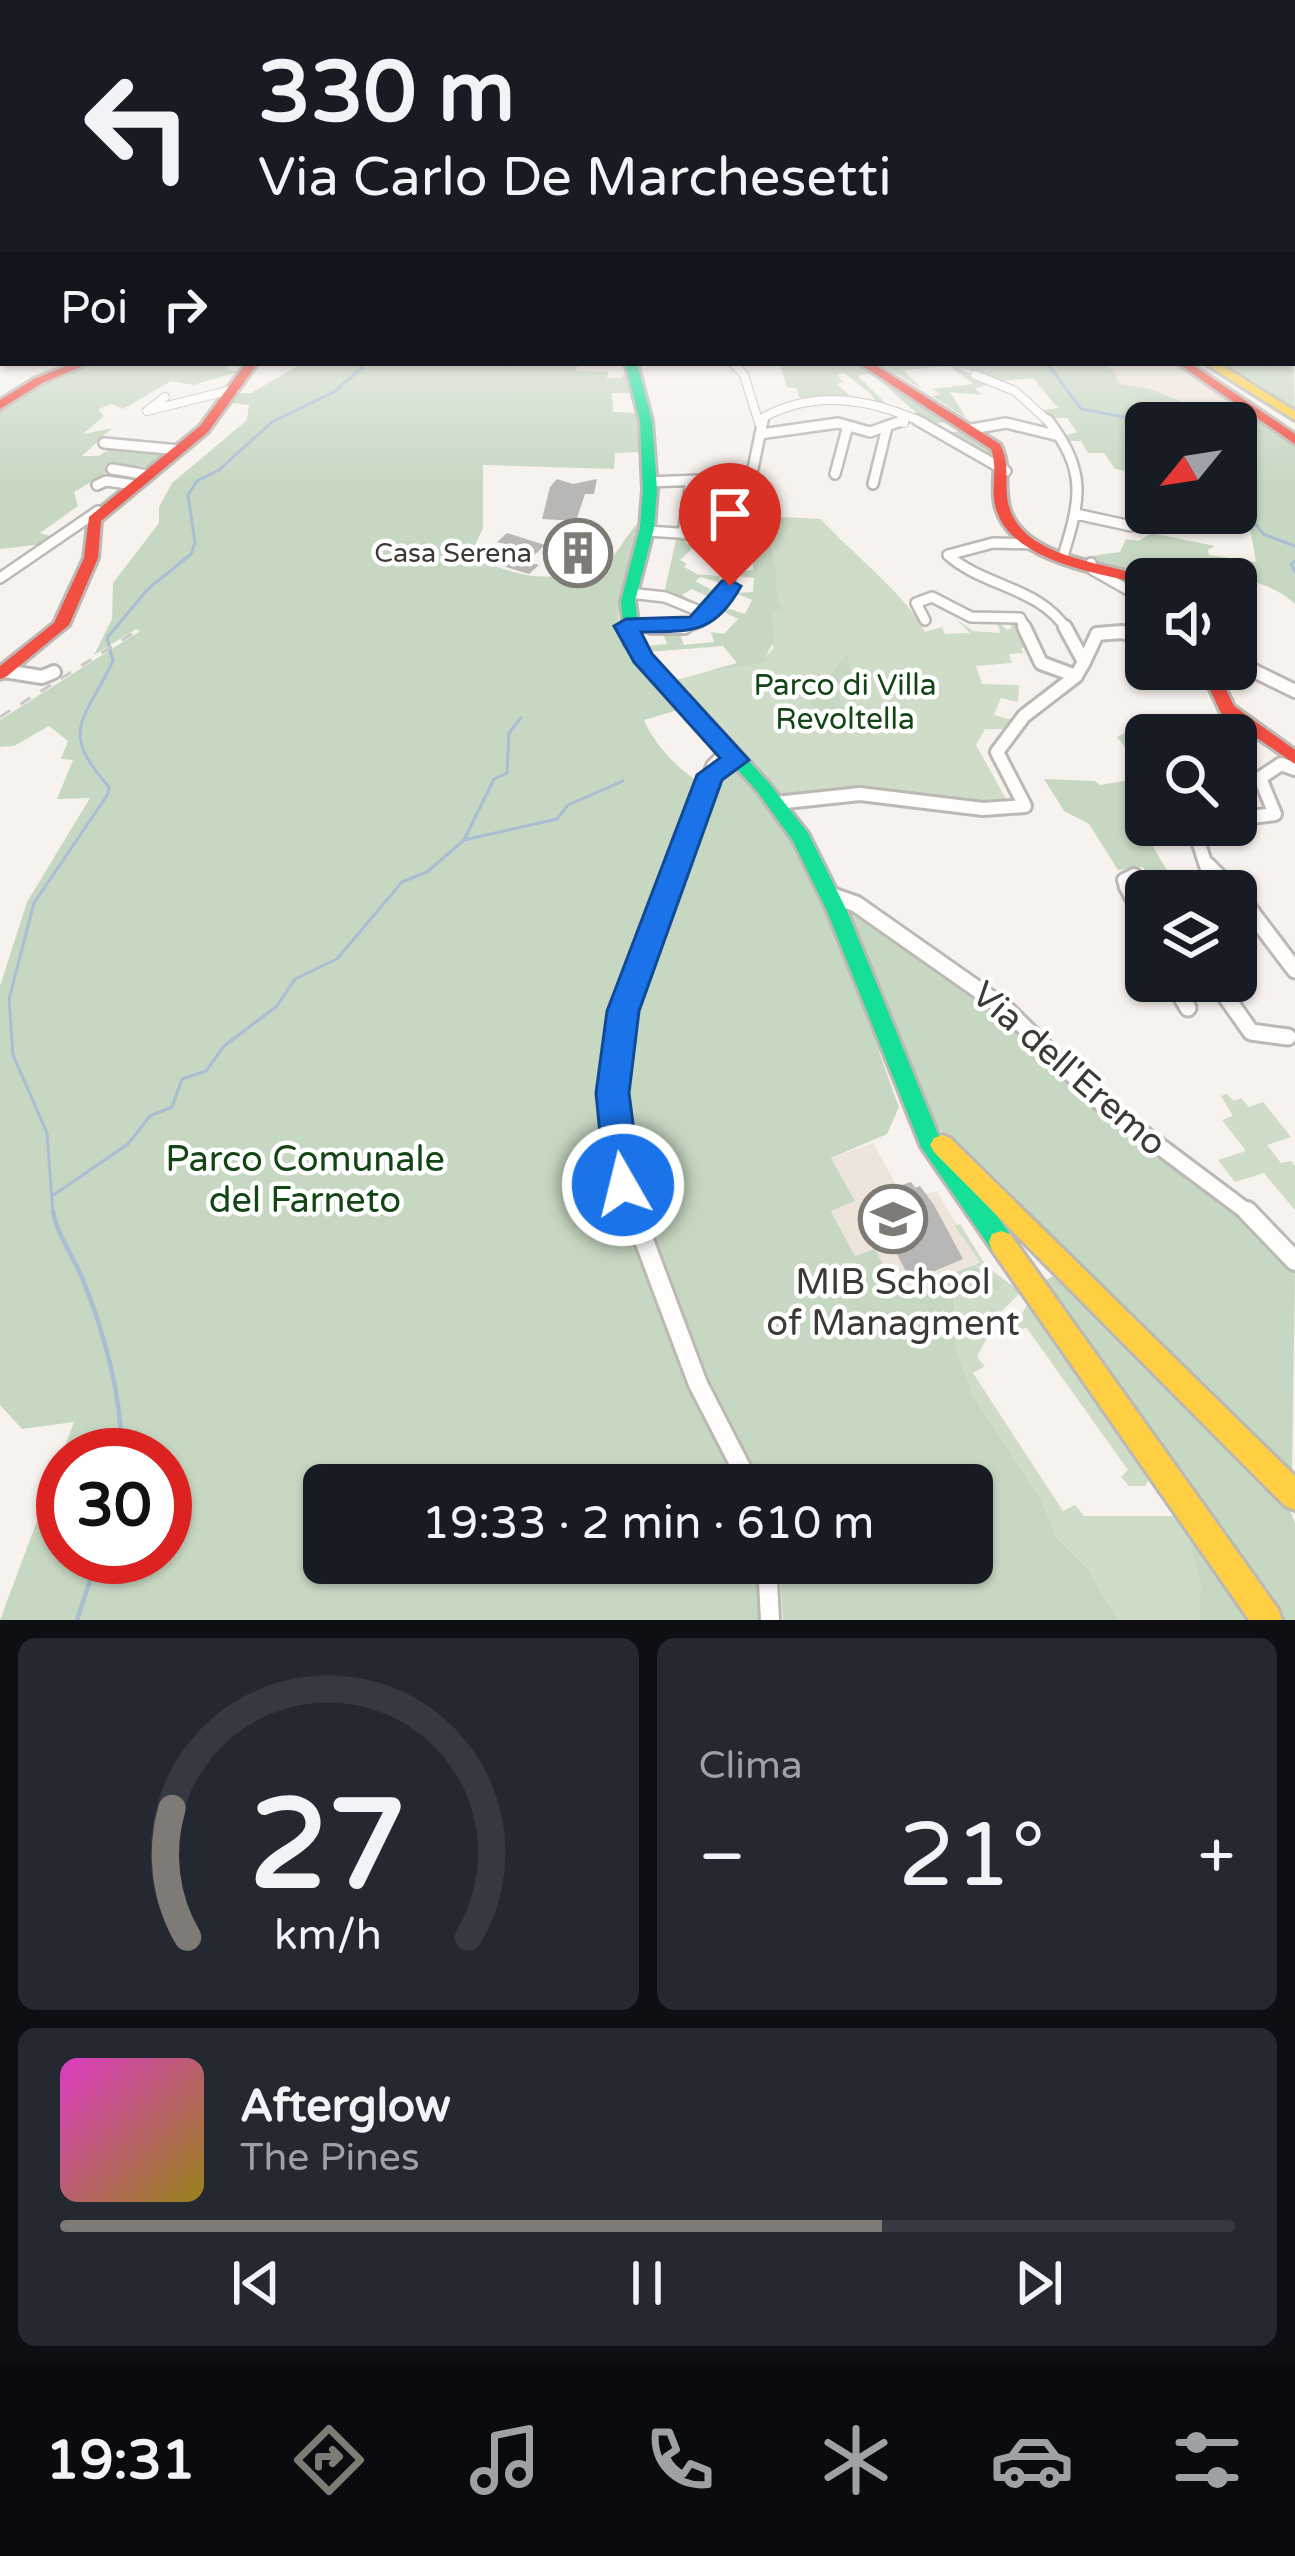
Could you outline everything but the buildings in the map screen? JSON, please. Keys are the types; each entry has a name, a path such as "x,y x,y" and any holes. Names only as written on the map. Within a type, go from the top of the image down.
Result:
{"main road":[{"path":"0,405 38,381 76,366"},
{"path":"2,672 61,625 91,559 90,528 214,419 250,366"},
{"path":"635,366 648,482 646,531 629,593 626,626 642,657 776,803 803,842 830,895 918,1119 990,1232 1267,1620"},
{"path":"869,366 973,429 1001,453 1006,471 1001,494 1004,517 1033,544 1125,574"},
{"path":"1187,366 1295,440"},
{"path":"1215,366 1295,416"},
{"path":"1215,690 1227,709 1295,758"},
{"path":"918,1119 1295,1496"},
{"path":"990,1232 1062,1265"},
{"path":"1031,1288 1029,1277 1035,1265 1062,1265"}],"street":[{"path":"648,482 747,480 753,476 760,428 744,375 736,366"},
{"path":"975,375 1021,396 1059,436 1079,502 1063,556"},
{"path":"165,397 147,411 235,389"},
{"path":"760,428 779,407 818,399 852,401 904,416 1006,471"},
{"path":"760,428 838,423 847,430 886,431 904,424 904,416"},
{"path":"973,429 1006,423 1059,436"},
{"path":"835,474 847,430"},
{"path":"873,484 886,431"},
{"path":"104,443 179,450"},
{"path":"112,470 135,485"},
{"path":"626,626 691,626 709,615 730,586 732,480"},
{"path":"98,485 106,481 135,485"},
{"path":"682,533 692,481"},
{"path":"0,578 135,485"},
{"path":"1076,514 1125,525"},
{"path":"646,531 716,537 731,550"},
{"path":"1033,544 992,543 948,555 963,568 1049,608 1064,624 1084,662"},
{"path":"1091,563 1093,570 1125,588"},
{"path":"629,593 665,597 709,615"},
{"path":"925,620 916,603 932,596 970,617 1020,618 1041,663 1076,676"},
{"path":"776,803 802,796 866,794 997,809 1025,806 997,752 1024,716 1076,676 1097,634 1125,633"},
{"path":"2,672 42,677 55,672"},
{"path":"1257,672 1295,691"},
{"path":"732,755 710,775 623,1011 613,1093 620,1167 630,1204 698,1384 739,1464"},
{"path":"1257,816 1275,814 1260,778 1281,764 1295,769"},
{"path":"1197,846 1214,870"},
{"path":"1207,863 1208,870"},
{"name":"Via dell'Eremo","path":"830,895 856,904 1007,1010 1099,1101 1246,1210 1295,1261"},
{"path":"1257,919 1295,970"},
{"path":"1185,1002 1189,1008"},
{"path":"1230,1002 1251,1032 1288,1037"},
{"path":"768,1584 770,1620"}],"shaded area":[{"path":"1106,366 1176,366 1229,402 1182,402 1151,389 1120,384"},
{"name":"MIB School of Managment","path":"873,1143 897,1186 911,1182 924,1193 937,1192 980,1262 898,1294 855,1256 831,1210 854,1200 831,1158"}],"green space":[{"path":"85,366 228,366 225,369 238,372 193,385 171,381 123,409 112,404 98,409 104,416 83,434 112,428 82,456 99,456 109,449 171,453 152,467 118,468 102,475 74,492 78,506 40,533 51,536 36,545 0,549 0,411 45,381"},
{"name":"Parco Comunale del Farneto","path":"298,366 577,366 576,371 608,372 607,378 628,372 634,393 612,393 613,412 636,413 639,452 615,453 614,469 483,465 483,528 470,556 524,575 580,572 609,560 641,520 619,622 633,656 678,710 644,720 648,729 668,756 702,784 617,1001 606,1054 605,1098 617,1192 731,1464 303,1464 303,1584 758,1584 760,1620 0,1620 36,1524 36,1584 192,1584 192,1428 72,1428 74,1422 22,1429 0,1405 0,986 27,902 90,798 57,799 73,760 61,759 68,741 49,726 14,746 0,747 0,720 140,631 136,629 94,655 112,619 113,583 159,523 159,507 172,483 247,420 249,405 231,403 236,393 251,393"},
{"path":"781,366 861,366 959,422 997,461 947,433 960,431 952,421 927,421 872,373 858,376 891,409 877,404 844,373 837,374 843,382 837,384 853,399 800,398 796,388 787,387"},
{"path":"883,366 950,366 904,370 922,389"},
{"path":"950,366 1106,366 1120,384 1151,389 1182,402 1125,402 1125,471 1115,469 1104,453 1088,453 1081,441 1066,441 1064,436 1077,432 1067,418 1050,418 1043,410 1058,408 1033,378 1002,381 958,367 988,385 975,388 982,395 950,392 966,418 932,396 940,394 933,389 973,384"},
{"path":"1220,366 1293,366 1295,412"},
{"path":"1257,421 1295,445 1295,604 1257,583 1251,534 1257,534"},
{"path":"754,485 774,563 777,598 784,611 771,611 775,639 766,656 769,662 708,671 737,663 723,646 648,652 646,646 667,644 661,628 678,629 684,645 714,642 711,632 724,634 738,619 720,610 723,607 745,614 752,600 735,593 753,592 754,578 735,576 735,572 753,570 753,556 737,554 735,548 752,546 753,533 738,527 752,526 752,498 740,486"},
{"name":"Parco di Villa Revoltella","path":"765,516 821,519 892,589 925,632 942,627 945,634 970,633 956,619 973,631 1001,633 995,619 1007,630 1011,622 1020,622 1029,647 1021,648 1023,653 1009,654 1012,663 976,666 982,684 1019,685 1018,702 1001,698 994,715 1012,720 1005,729 985,729 976,745 1010,806 855,790 776,796 672,681 766,656 773,649"},
{"path":"1150,534 1215,546 1208,550 1209,555 1229,558 1125,558 1125,568 1084,557 1120,552 1126,539 1139,541"},
{"path":"677,535 709,537 726,550 724,570 706,553 714,547 696,537 685,542 694,547 680,560 687,564 684,567 719,576 723,584 701,577 695,581 716,592 713,599 692,589 682,595 704,608 664,594"},
{"path":"847,654 852,674 836,687 846,718 842,728 827,724 809,702"},
{"path":"728,769 740,772 795,847 835,931 899,1107 887,1134 831,1158 855,1201 831,1211 855,1256 875,1249 898,1294 974,1265 1001,1283 998,1291 975,1286 954,1297 956,1347 972,1393 1042,1501 1057,1538 1088,1569 1118,1620 783,1620 780,1584 993,1584 993,1464 751,1464 660,1268 626,1149 620,1092 625,1038 642,974 715,779"},
{"path":"1044,779 1100,785 1125,781 1125,846 1153,846 1167,870 1118,870 1089,824 1064,811"},
{"path":"847,908 1002,1014 1085,1101 1236,1211 1295,1273 1292,1471 930,1120"},
{"path":"1227,1094 1234,1101 1241,1098 1249,1107 1263,1102 1291,1137 1267,1145 1281,1163 1291,1161 1295,1166 1295,1210 1264,1173 1235,1182 1218,1160 1246,1151 1222,1120 1233,1116 1221,1096"},
{"path":"960,1224 986,1266 1021,1292 1000,1313 977,1357 985,1366 973,1373 1063,1511 1075,1505 1084,1516 1180,1516 1199,1566 1199,1620 1118,1620 1088,1569 1057,1538 1042,1501 972,1393 956,1347 954,1297 966,1288 985,1285 990,1272 974,1265 980,1262 955,1226"},
{"path":"1053,1276 1289,1506 1295,1524 1295,1620 1285,1620 1045,1287 1044,1281"},
{"path":"1029,1302 1151,1476 1145,1486 1129,1486 1121,1477 1128,1470 1026,1327 1020,1331 1017,1322"},
{"path":"1187,1527 1252,1620 1199,1620 1201,1585"}],"waterway":[{"path":"53,1214 47,1133 13,1055 9,999 34,903 108,794 109,787 84,752 80,738 85,713 113,661 107,638 148,589 191,554 195,543 188,495 197,481 219,470 272,422 334,392 364,366"},
{"path":"1049,366 1081,409 1125,417"},
{"path":"1257,526 1263,534 1295,546"},
{"path":"1295,561 1291,564 1295,572"},
{"path":"464,840 494,779 507,773 509,733 521,718"},
{"path":"464,840 557,819 568,805 623,781"},
{"path":"52,1196 128,1144 150,1116 172,1107 182,1079 206,1071 224,1046 277,1006 295,979 337,959 402,882 427,872 464,840"},
{"path":"53,1211 105,1343 120,1428"},
{"path":"77,1620 89,1584"}],"railway":[{"path":"0,717 138,630"}],"traffic: fast":[{"path":"632,366 646,421 650,490 647,528 628,601 633,645 763,787 801,838 837,911 929,1140 1001,1242"}],"traffic: slow":[{"path":"1215,366 1295,416"},
{"path":"942,1145 1295,1496"},
{"path":"1001,1242 1267,1620"}],"traffic: jam":[{"path":"0,405 38,381 76,366"},
{"path":"0,674 61,625 91,558 94,520 204,429 250,366"},
{"path":"869,366 996,447 1004,512 1027,541 1066,559 1125,575"},
{"path":"1187,366 1295,440"},
{"path":"1218,690 1227,709 1295,758"}],"place":[{"name":"Casa Serena","path":"578,553"},
{"name":"MIB School of Managment","path":"893,1219"}],"route":[{"path":"623,1185 613,1093 623,1011 710,775 736,760 642,657 626,626 696,624 721,602 730,586"}]}
